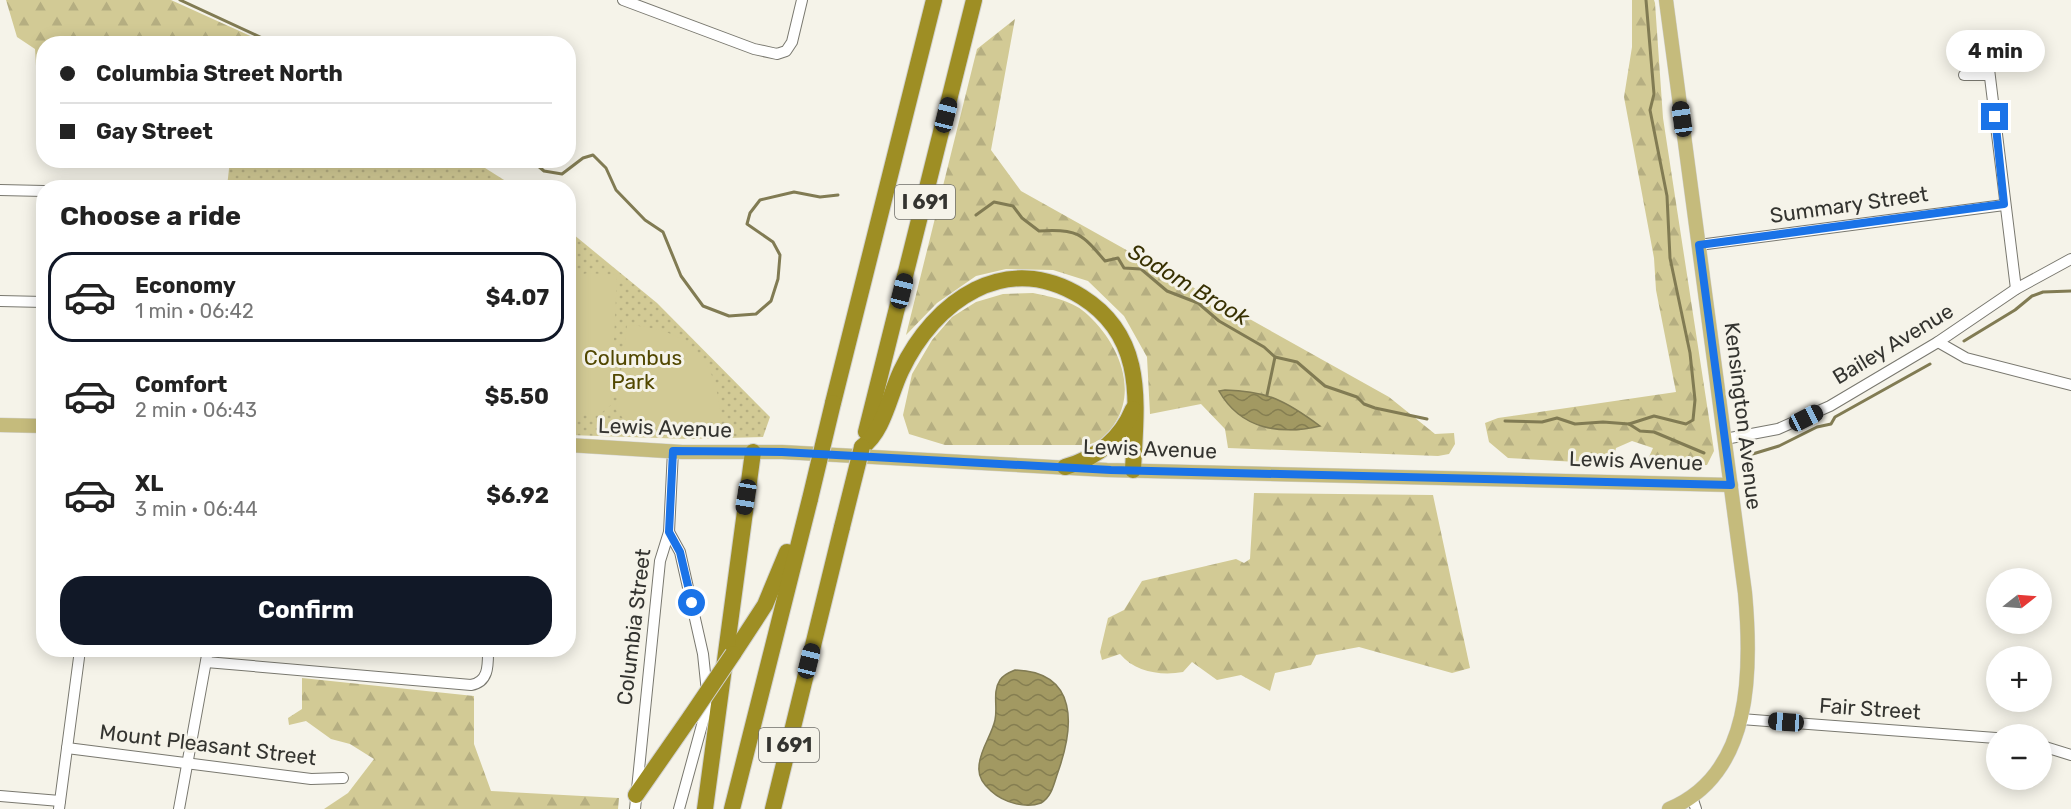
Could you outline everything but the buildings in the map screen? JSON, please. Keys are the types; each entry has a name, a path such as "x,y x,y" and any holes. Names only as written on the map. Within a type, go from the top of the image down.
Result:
{"highway":[{"name":"I 691","path":"732,809 934,0"},
{"name":"I 691","path":"773,809 862,447 876,435 879,406 974,0"},
{"path":"879,406 907,358 939,315 975,288 998,281 1022,279 1064,288 1088,301 1105,316 1118,332 1129,355 1136,382 1133,470"},
{"path":"1065,467 1089,459 1105,449 1125,426 1136,403"},
{"path":"705,809 753,452"},
{"path":"636,802 772,591 807,504"}],"main road":[{"name":"Kensington Avenue","path":"1666,0 1747,617 1747,667 1741,719 1726,760 1718,774 1694,803 1668,809"},
{"path":"0,425 36,426"},
{"name":"Lewis Avenue","path":"576,445 1133,470 1731,485"}],"street":[{"path":"623,0 768,53 786,51 796,33 802,0"},
{"path":"1964,75 1989,72 2016,289"},
{"path":"0,190 36,191"},
{"name":"Summary Street","path":"1699,245 2004,204"},
{"name":"Bailey Avenue","path":"1725,439 1770,432 1806,418 1938,342 2016,289 2071,259"},
{"path":"0,301 36,302"},
{"path":"1938,342 1966,358 2071,385"},
{"name":"Columbia Street","path":"636,802 660,561 669,532 673,451"},
{"path":"669,532 680,552 701,645 707,687 705,714 679,809"},
{"path":"0,796 60,805 79,657"},
{"path":"179,809 207,657"},
{"path":"206,662 471,685 479,684 484,678 487,657"},
{"name":"Fair Street","path":"1741,719 1986,737"},
{"name":"Mount Pleasant Street","path":"67,748 311,779 343,778"},
{"path":"2052,749 2071,755"}],"green space":[{"path":"6,0 171,0 251,36 36,36 36,66 35,49 17,37"},
{"path":"1632,0 1654,0 1655,3 1663,118 1714,451 1707,465 1644,468 1653,448 1632,441 1616,448 1612,464 1508,458 1489,442 1485,423 1498,418 1676,392 1656,290 1654,258 1624,97 1632,47"},
{"path":"1015,19 991,150 1021,191 1389,397 1435,434 1454,433 1455,444 1449,454 1438,456 1228,448 1225,429 1201,404 1150,414 1147,357 1124,316 1088,281 1053,270 1006,269 976,276 937,303 906,335 977,49"},
{"path":"229,168 485,168 504,180 228,180"},
{"name":"Columbus Park","path":"576,237 657,303 770,417 763,437 689,439 576,435"},
{"path":"588,273 617,275 611,405 599,415 576,413 576,276"},
{"path":"1033,293 1076,306 1088,315 1108,338 1121,366 1125,395 1122,409 1109,431 1100,440 1087,445 945,445 909,434 903,415 912,374 932,340 952,317 976,302 1003,294"},
{"path":"627,325 669,333 697,351 707,364 714,380 721,421 635,432 616,410"},
{"path":"1254,493 1433,495 1470,668 1452,673 1359,647 1316,655 1311,665 1275,673 1270,691 1241,675 1217,680 1192,662 1183,672 1157,673 1133,665 1120,654 1102,660 1100,652 1108,618 1124,610 1142,581 1236,559 1244,563 1250,559"},
{"path":"302,678 474,696 474,744 491,791 619,798 618,809 324,809 348,793 374,759 350,744 331,739 306,721 289,725 288,718 302,709"}],"water":[{"path":"1219,391 1265,395 1276,399 1320,426 1291,430 1250,422 1228,404"},
{"path":"1015,670 1036,673 1051,680 1061,691 1066,705 1067,737 1058,772 1048,797 1035,805 1014,803 996,795 988,789 979,770 981,755 995,720 998,685 1003,676"}],"waterway":[{"name":"Sodom Brook","path":"180,0 258,36"},
{"path":"1629,424 1654,416 1686,424 1693,420 1695,400 1690,353 1670,258 1667,196 1650,110 1654,94 1646,0"},
{"name":"Sodom Brook","path":"576,163 593,155 606,168 616,190 645,220 663,232 681,276 703,306 729,316 756,314 771,301 778,279 780,255 773,242 747,224 750,213 760,200 794,192 820,197 838,195"},
{"name":"Sodom Brook","path":"540,168 544,171 562,174 570,168"},
{"name":"Sodom Brook","path":"976,215 994,202 1013,206 1022,218 1039,231 1062,231 1078,235 1090,244 1105,261 1118,258 1124,268 1141,269 1167,291 1198,303 1219,321 1264,347 1275,357 1297,362 1325,386 1357,397 1364,404 1375,408 1427,419"},
{"name":"Sodom Brook","path":"1964,341 2015,310 2032,296 2043,292 2071,291"},
{"path":"1267,395 1275,357"},
{"name":"Sodom Brook","path":"1746,456 1779,446 1817,427 1831,424 1835,417 1930,364"},
{"name":"Sodom Brook","path":"1505,421 1542,422 1557,418 1575,424 1603,422 1629,424 1640,431 1654,432 1704,453"}],"route":[{"path":"692,603 680,552 669,532 668,525 673,451 782,452 1111,470 1731,485 1699,245 2004,204 1995,117"}]}
